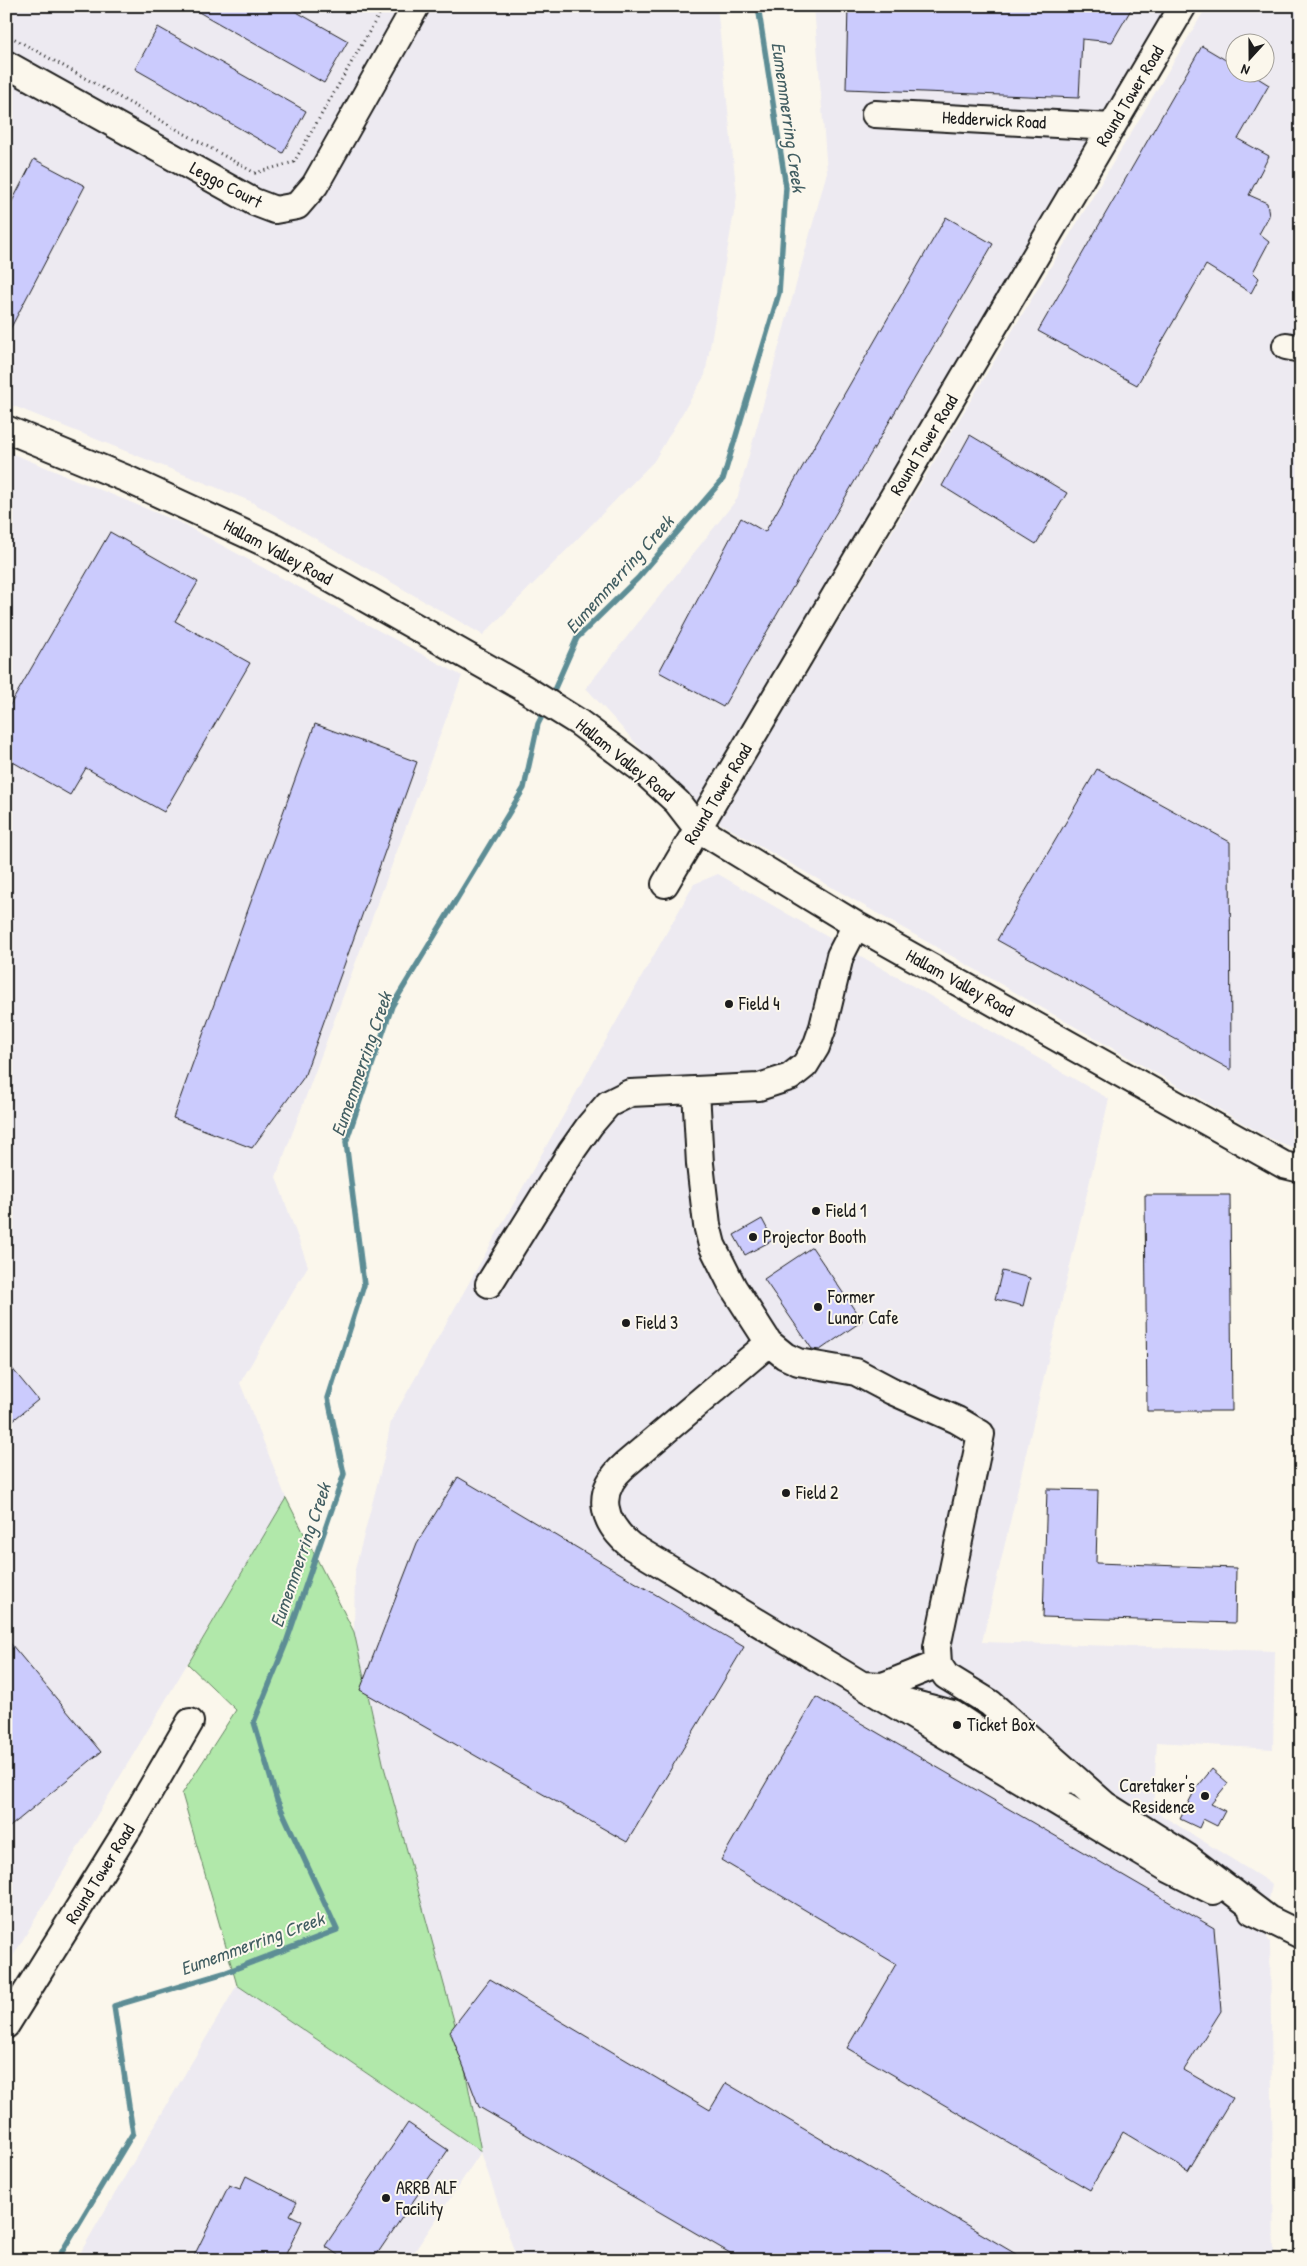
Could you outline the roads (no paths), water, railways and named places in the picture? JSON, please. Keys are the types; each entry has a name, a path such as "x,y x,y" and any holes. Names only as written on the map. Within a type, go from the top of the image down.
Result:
{"street":[{"name":"Leggo Court","path":"6,64 254,202 276,210 297,206 315,185 416,6"},
{"name":"Round Tower Road","path":"665,884 1183,6"},
{"name":"Hedderwick Road","path":"876,114 1112,126"},
{"name":"Hallam Valley Road","path":"6,429 127,479 276,548 522,687 578,722 655,782 677,802 697,828 856,925 1284,1165 1301,1169"},
{"path":"489,1284 571,1152 608,1104 630,1093 766,1086 790,1077 805,1066 816,1047 823,1027 840,956 856,925"},
{"path":"696,1090 700,1164 707,1225 712,1244 733,1287 769,1343 785,1356 798,1362 856,1372 892,1391 958,1420 981,1434 937,1648 940,1705"},
{"path":"769,1343 620,1469 612,1479 604,1500 611,1526 631,1546 862,1685 903,1701 940,1705"},
{"path":"940,1705 946,1676 990,1703 1105,1805"},
{"path":"862,1685 940,1705 1169,1869 1301,1934"},
{"path":"862,1685 883,1686 940,1705 1187,1857 1267,1918"},
{"name":"Round Tower Road","path":"6,2026 129,1827 190,1722"}],"waterway":[{"name":"Eumemmerring Creek","path":"551,697 577,638 638,578 723,479 779,293 786,187 758,6"},
{"name":"Eumemmerring Creek","path":"57,2260 133,2133 114,2006 224,1973 337,1930 277,1800 254,1722 286,1643 344,1474 328,1398 364,1285 346,1142 392,1006 524,788 538,724 545,710"}],"place":[{"name":"Field 4","path":"729,1004"},
{"name":"Field 1","path":"816,1211"},
{"name":"Projector Booth","path":"753,1237"},
{"name":"Former Lunar Cafe","path":"818,1307"},
{"name":"Field 3","path":"626,1323"},
{"name":"Field 2","path":"786,1493"},
{"name":"Ticket Box","path":"957,1725"},
{"name":"Caretaker's Residence","path":"1205,1796"},
{"name":"ARRB ALF Facility","path":"386,2198"}]}
